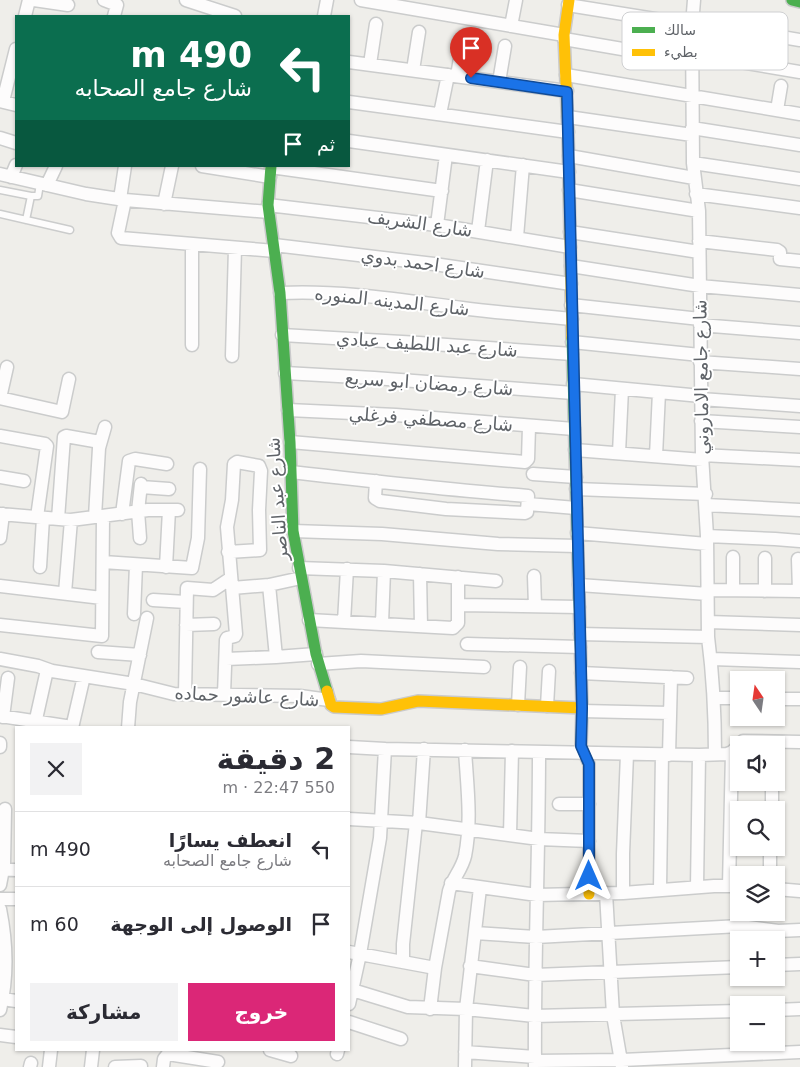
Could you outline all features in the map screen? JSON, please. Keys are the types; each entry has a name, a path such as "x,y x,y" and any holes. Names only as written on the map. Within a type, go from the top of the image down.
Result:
{"street":[{"path":"25,15 29,0"},
{"path":"34,0 67,7"},
{"path":"105,0 117,5 114,15"},
{"path":"186,0 232,15"},
{"path":"324,15 327,0"},
{"path":"361,0 622,46"},
{"path":"511,26 516,0"},
{"path":"792,0 800,2"},
{"path":"589,894 589,764 581,746 582,709 571,305 570,190 564,37 569,2 628,12"},
{"path":"370,64 376,24"},
{"path":"413,70 419,32"},
{"path":"440,114 463,40"},
{"path":"499,82 505,46"},
{"path":"15,52 1,101 15,105"},
{"path":"350,62 567,92"},
{"name":"شارع جامع الاماروني","path":"692,70 693,163 699,211 701,421 706,500 708,637 712,659 715,754"},
{"path":"786,70 800,72"},
{"path":"566,75 800,114"},
{"path":"777,110 781,86"},
{"path":"350,102 568,132"},
{"path":"568,117 800,145"},
{"path":"0,138 15,143"},
{"path":"350,141 569,172"},
{"path":"437,225 446,155"},
{"path":"569,156 694,178"},
{"path":"478,231 487,160"},
{"path":"693,163 800,179"},
{"path":"517,237 524,165"},
{"path":"44,185 55,167"},
{"path":"122,199 125,167"},
{"path":"164,204 172,167"},
{"path":"219,167 271,170 442,191"},
{"path":"271,170 269,209 280,293"},
{"name":"شارع الشريف","path":"9,172 44,185 122,199 164,204 269,209 437,225 570,247"},
{"path":"570,190 699,211"},
{"path":"696,194 800,208"},
{"name":"شارع احمد بدوي","path":"122,199 118,233 121,238 235,248 275,248 434,264 571,284"},
{"path":"570,232 699,246 777,250 780,252 780,259 800,261"},
{"path":"192,244 192,345"},
{"path":"232,356 235,248"},
{"path":"571,266 700,286 800,295"},
{"name":"شارع المدينه المنوره","path":"280,293 350,294 468,309 572,319"},
{"name":"شارع عبد الناصر","path":"280,293 290,442 293,531 317,658 329,700"},
{"path":"571,305 800,333"},
{"name":"شارع عبد اللطيف عبادي","path":"282,335 572,348 700,358 800,370"},
{"path":"7,367 2,382 0,398 62,412 70,379"},
{"name":"شارع رمضان ابو سريع","path":"285,373 573,389 622,389 800,406"},
{"path":"619,454 622,389"},
{"path":"656,456 659,392"},
{"name":"شارع مصطفي فرغلي","path":"288,410 396,415 529,427 574,429"},
{"path":"701,421 800,427"},
{"path":"0,625 102,636 103,562 99,517 98,454 104,427"},
{"path":"290,442 525,462 528,459 529,427"},
{"path":"0,436 46,444 47,446 40,517 40,567"},
{"path":"65,593 64,437 100,442"},
{"path":"575,450 656,456 800,460"},
{"path":"122,514 129,461 135,459 167,464"},
{"path":"224,694 226,640 236,634 228,552 227,523 232,500 234,464 237,462 259,466 261,468 258,510 260,550 228,552"},
{"path":"103,562 190,568 194,565 198,538 200,468"},
{"path":"291,472 376,481 470,492 528,496 527,512 446,509 380,501 374,495 376,481"},
{"path":"533,474 576,483 800,510"},
{"path":"0,477 24,481"},
{"path":"140,538 138,511 141,485 169,489"},
{"path":"528,504 576,508"},
{"path":"0,538 1,514 64,519 99,517 138,511 173,510 166,567"},
{"path":"293,531 382,534 498,544 577,540 776,539 800,541"},
{"path":"733,557 733,590"},
{"path":"765,558 765,591"},
{"path":"578,585 708,592 733,590 799,592 798,559"},
{"path":"134,614 136,565"},
{"path":"344,622 347,569"},
{"path":"185,694 187,588 213,590 232,583 269,585 300,573 347,569 496,580"},
{"path":"382,623 384,571"},
{"path":"420,574 421,626"},
{"path":"534,576 535,606"},
{"path":"309,620 455,627 458,623 458,577"},
{"path":"269,585 276,657"},
{"path":"0,586 102,598"},
{"path":"153,600 186,602"},
{"path":"458,605 579,607"},
{"path":"128,726 130,702 147,618"},
{"path":"708,622 800,625"},
{"path":"186,625 214,624"},
{"path":"580,634 708,637"},
{"path":"467,644 580,647"},
{"path":"98,652 140,656"},
{"path":"226,659 317,658 484,667"},
{"name":"شارع عاشور حماده","path":"0,659 38,666 47,670 134,684 174,694 300,696 329,700 331,706 334,707 372,709 399,706 418,701 582,709"},
{"path":"712,659 800,662"},
{"path":"518,705 520,667"},
{"path":"34,725 47,670"},
{"path":"548,706 549,671"},
{"path":"581,673 688,678"},
{"path":"72,726 84,676"},
{"path":"660,889 671,677"},
{"path":"8,678 3,692 2,716 34,725 53,726"},
{"path":"714,698 730,698"},
{"path":"785,699 800,699"},
{"path":"582,709 670,712"},
{"path":"785,742 800,742"},
{"path":"350,747 699,755 730,752"},
{"path":"385,749 382,821 354,953 350,990 394,1004 430,1009 466,1009 534,1016 730,1011"},
{"path":"403,962 403,944 424,750"},
{"path":"430,1009 435,968 451,883 462,864 469,830 466,750"},
{"path":"510,835 512,751"},
{"path":"535,1062 534,1016 539,839 539,752"},
{"path":"623,893 627,754"},
{"path":"697,887 699,755"},
{"path":"733,791 734,866"},
{"path":"559,804 589,804"},
{"path":"0,885 1,869 10,841 7,809"},
{"path":"350,819 417,823 539,839 589,841"},
{"path":"1,869 15,870"},
{"path":"451,883 537,895 623,893 660,889 730,886"},
{"path":"465,1067 466,1009 480,888"},
{"path":"785,890 800,891"},
{"path":"606,893 612,1015 622,1064"},
{"path":"0,899 15,899"},
{"path":"0,909 11,973 1,1001 15,1001"},
{"path":"474,933 536,936 740,926 800,930"},
{"path":"354,953 435,968"},
{"path":"785,965 800,964"},
{"path":"470,966 535,975 730,967"},
{"path":"785,1010 800,1009"},
{"path":"350,1022 401,1038"},
{"path":"0,1035 15,1038"},
{"path":"49,1067 51,1051"},
{"path":"91,1067 93,1051"},
{"path":"272,1051 290,1058"},
{"path":"466,1052 535,1062 622,1064 800,1052"},
{"path":"163,1067 165,1056 171,1054 219,1060"},
{"path":"115,1067 141,1066"}],"lane":[{"path":"0,190 38,196 44,185"},
{"path":"26,220 31,196"},
{"path":"0,214 70,230"}],"traffic: fast":[{"path":"792,0 800,2"},
{"path":"271,167 268,205 280,293 290,442 293,531 316,654 327,691"},
{"path":"572,338 582,708 581,746 589,764 589,788"}],"traffic: slow":[{"path":"569,0 564,35 572,338"},
{"path":"327,691 331,705 334,707 381,709 418,701 582,708"},
{"path":"589,788 589,894"}],"route":[{"path":"471,78 567,92 582,708 581,749 587,757 589,764 589,876"}]}
